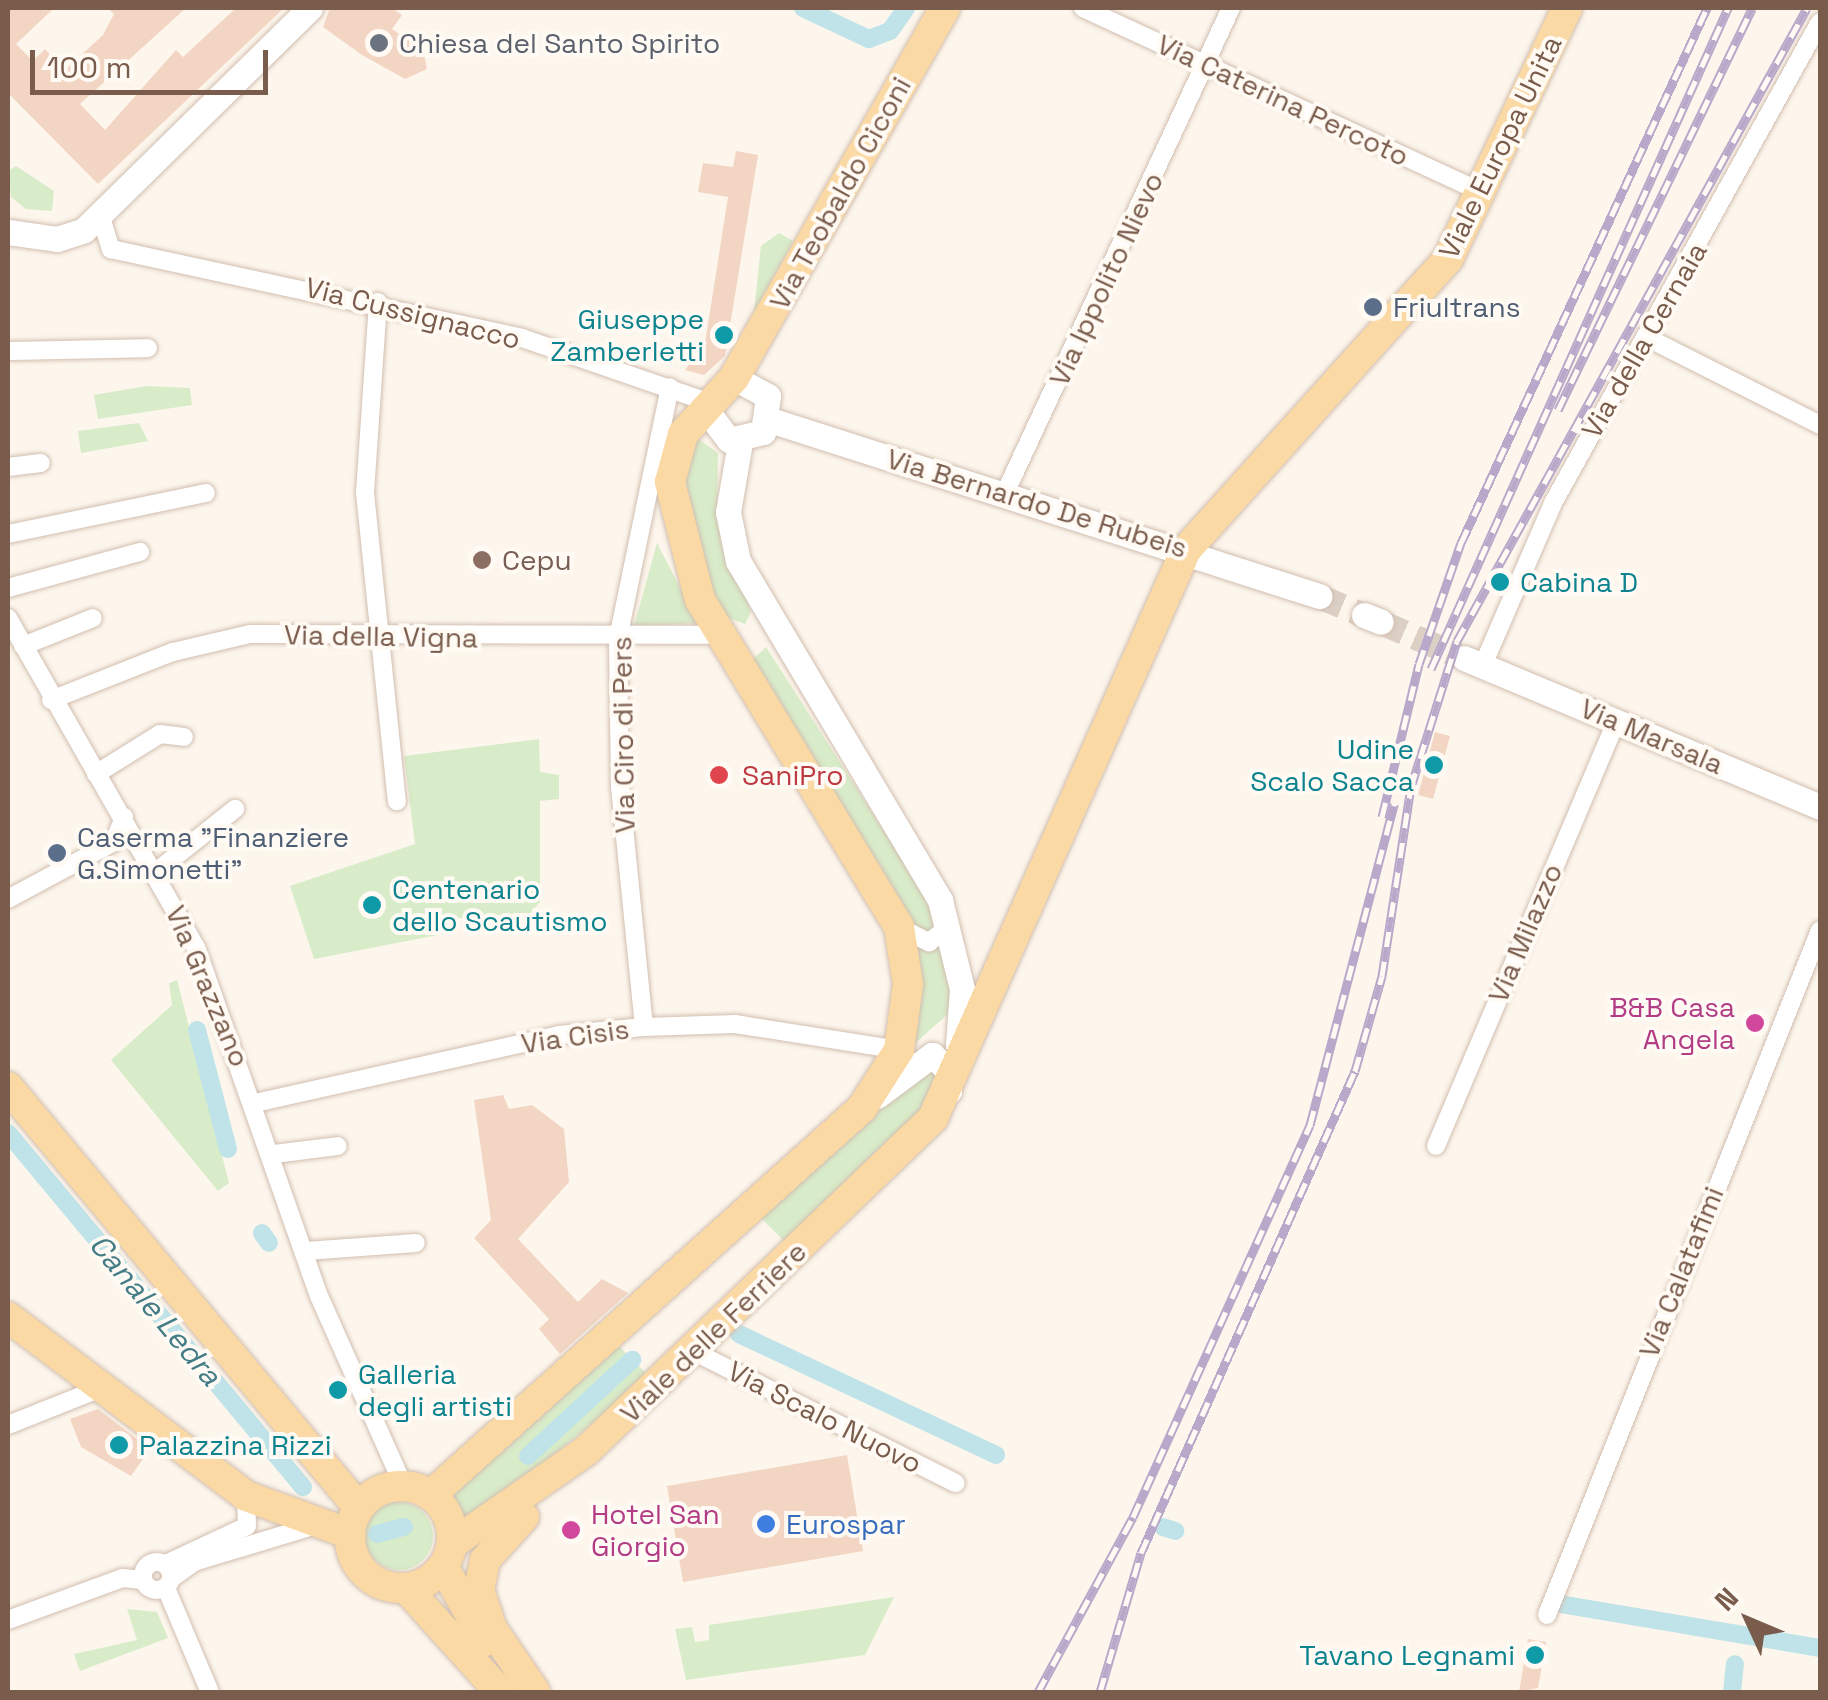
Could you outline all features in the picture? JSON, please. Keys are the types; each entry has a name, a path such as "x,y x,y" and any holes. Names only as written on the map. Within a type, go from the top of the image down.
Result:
{"main road":[{"name":"Via Teobaldo Ciconi","path":"734,378 945,8"},
{"name":"Viale Europa Unita","path":"1186,550 1427,286 1482,192 1568,8"},
{"path":"8,1317 246,1496 321,1525 355,1521 417,1490 862,1108 899,1050 908,984 899,927 690,578 670,482 683,434 734,378"},
{"name":"Viale delle Ferriere","path":"448,1555 551,1479 694,1352 912,1142 948,1092 1186,550"},
{"path":"8,1087 355,1521 362,1570 406,1588 500,1692"},
{"path":"534,1692 488,1620 480,1582 494,1547 551,1479"},
{"path":"417,1490 451,1522 448,1555 464,1614 534,1692"},
{"path":"406,1588 448,1555"}],"street":[{"path":"8,232 57,238 100,214 310,8"},
{"name":"Via Caterina Percoto","path":"1084,8 1482,192"},
{"name":"Via Ippolito Nievo","path":"1006,493 1231,8"},
{"name":"Via della Cernaia","path":"1473,661 1553,502 1818,31"},
{"path":"8,216 58,229 100,214"},
{"path":"100,214 112,249"},
{"name":"Via Cussignacco","path":"57,238 378,302 670,387 708,407"},
{"path":"378,302 365,493 396,801"},
{"path":"1646,338 1820,425"},
{"path":"8,351 148,348"},
{"path":"734,378 762,386 770,420 740,442 728,512 738,561 949,927 930,942 899,927"},
{"name":"Via Ciro di Pers","path":"644,1027 620,786 618,638 670,387"},
{"path":"708,407 717,432 740,442"},
{"name":"Via Bernardo De Rubeis","path":"770,420 1186,550 1311,594 1228,549 1216,530 1220,509"},
{"path":"8,468 41,463"},
{"path":"8,534 206,493"},
{"path":"8,588 140,552"},
{"name":"Via Grazzano","path":"8,618 52,700 157,871 228,1019 306,1250 417,1490"},
{"path":"23,646 93,618"},
{"name":"Via della Vigna","path":"52,700 218,640 721,635"},
{"name":"Via Marsala","path":"1473,661 1820,807"},
{"name":"Via Milazzo","path":"1436,1146 1616,721"},
{"path":"96,774 160,734 184,737"},
{"path":"157,871 235,809"},
{"path":"8,899 114,842 124,817"},
{"name":"Viale delle Ferriere","path":"948,1092 962,1016 949,927"},
{"name":"Via Calatafimi","path":"1547,1615 1820,930"},
{"name":"Via Cisis","path":"255,1103 541,1039 644,1027 735,1024 899,1050"},
{"path":"862,1108 928,1056 945,1065 948,1092"},
{"path":"274,1154 338,1146"},
{"path":"306,1250 355,1240 416,1243"},
{"name":"Via Scalo Nuovo","path":"694,1352 956,1483"},
{"path":"8,1425 101,1388"},
{"path":"168,1576 247,1526 246,1496"},
{"path":"168,1576 194,1562 321,1525"},
{"path":"8,1620 122,1578 144,1580 149,1564 168,1576 210,1692"}],"green space":[{"path":"16,166 54,191 52,211 26,209 11,197 8,171"},
{"path":"779,233 793,241 754,312 761,246"},
{"path":"147,386 190,388 192,405 98,419 94,395"},
{"path":"139,423 148,441 81,453 78,431"},
{"path":"697,438 718,453 717,516 751,612 745,624 721,615 678,497"},
{"path":"657,543 698,623 634,626"},
{"path":"766,647 918,884 936,920 931,933 918,932 750,662"},
{"path":"539,739 540,772 559,775 559,799 540,801 540,902 530,913 443,919 443,934 314,959 290,886 415,844 404,756"},
{"path":"914,943 948,946 952,981 948,1014 904,1053"},
{"path":"177,980 229,1183 218,1191 111,1060 172,1005 169,983"},
{"path":"923,1064 939,1071 916,1120 788,1245 760,1217"},
{"path":"619,1346 649,1376 467,1527 452,1496"},
{"path":"399,1502 423,1512 433,1536 423,1560 399,1570 375,1560 365,1536 375,1512"},
{"path":"894,1597 865,1655 686,1680 675,1629 692,1627 695,1642 709,1640 709,1625"},
{"path":"127,1609 157,1612 168,1638 80,1671 74,1654 137,1640"}],"building":[{"path":"8,8 54,8 16,44 33,61 45,49 65,70 103,35 114,14 107,8 186,8 80,104 105,130 176,50 183,57 236,8 284,8 98,184 8,93"},
{"name":"Chiesa del Santo Spirito","path":"330,8 392,8 402,15 392,29 423,50 427,69 405,79 362,55 323,27"},
{"path":"736,151 758,155 725,356 704,375 685,370 705,343 728,197 698,192 703,163 733,167"},
{"name":"Udine Scalo Sacca","path":"1435,732 1450,736 1433,799 1418,795"},
{"path":"503,1095 509,1109 532,1105 564,1129 569,1182 518,1239 578,1302 602,1279 628,1293 560,1354 539,1329 549,1319 474,1238 491,1220 474,1100"},
{"name":"Palazzina Rizzi","path":"98,1409 150,1449 131,1476 81,1447 70,1419"},
{"name":"Eurospar","path":"847,1455 863,1551 683,1582 667,1486"},
{"name":"Tavano Legnami","path":"1528,1639 1546,1642 1538,1688 1519,1692"}],"waterway":[{"path":"803,8 869,39 890,31 906,8"},
{"path":"197,1030 228,1149"},
{"name":"Canale Ledra","path":"8,1133 303,1487"},
{"path":"262,1233 269,1243"},
{"path":"739,1334 996,1455"},
{"path":"528,1456 632,1360"},
{"name":"Canale Ledra","path":"377,1534 404,1527"},
{"path":"1163,1527 1175,1531"},
{"path":"1560,1604 1820,1648"},
{"path":"1732,1692 1735,1664"}],"tunnel":[{"path":"1319,596 1364,615"},
{"path":"1381,622 1464,658"}],"railway":[{"path":"1382,817 1419,664 1461,543 1707,8"},
{"path":"1431,669 1728,8"},
{"path":"1558,410 1752,8"},
{"path":"1100,1692 1141,1553 1355,1071 1382,976 1411,787 1457,641 1807,8"},
{"path":"1038,1692 1133,1517 1310,1125 1394,804"}],"place":[{"name":"Chiesa del Santo Spirito","path":"379,43"},
{"name":"Friultrans","path":"1373,307"},
{"name":"Giuseppe Zamberletti","path":"724,335"},
{"name":"Cepu","path":"482,560"},
{"name":"Cabina D","path":"1500,582"},
{"name":"Udine Scalo Sacca","path":"1434,765"},
{"name":"SaniPro","path":"719,775"},
{"name":"Caserma \"Finanziere G.Simonetti\"","path":"57,853"},
{"name":"Centenario dello Scautismo","path":"372,905"},
{"name":"B&B Casa Angela","path":"1755,1023"},
{"name":"Galleria degli artisti","path":"338,1390"},
{"name":"Palazzina Rizzi","path":"119,1445"},
{"name":"Eurospar","path":"766,1524"},
{"name":"Hotel San Giorgio","path":"571,1530"},
{"name":"Tavano Legnami","path":"1535,1655"}]}
